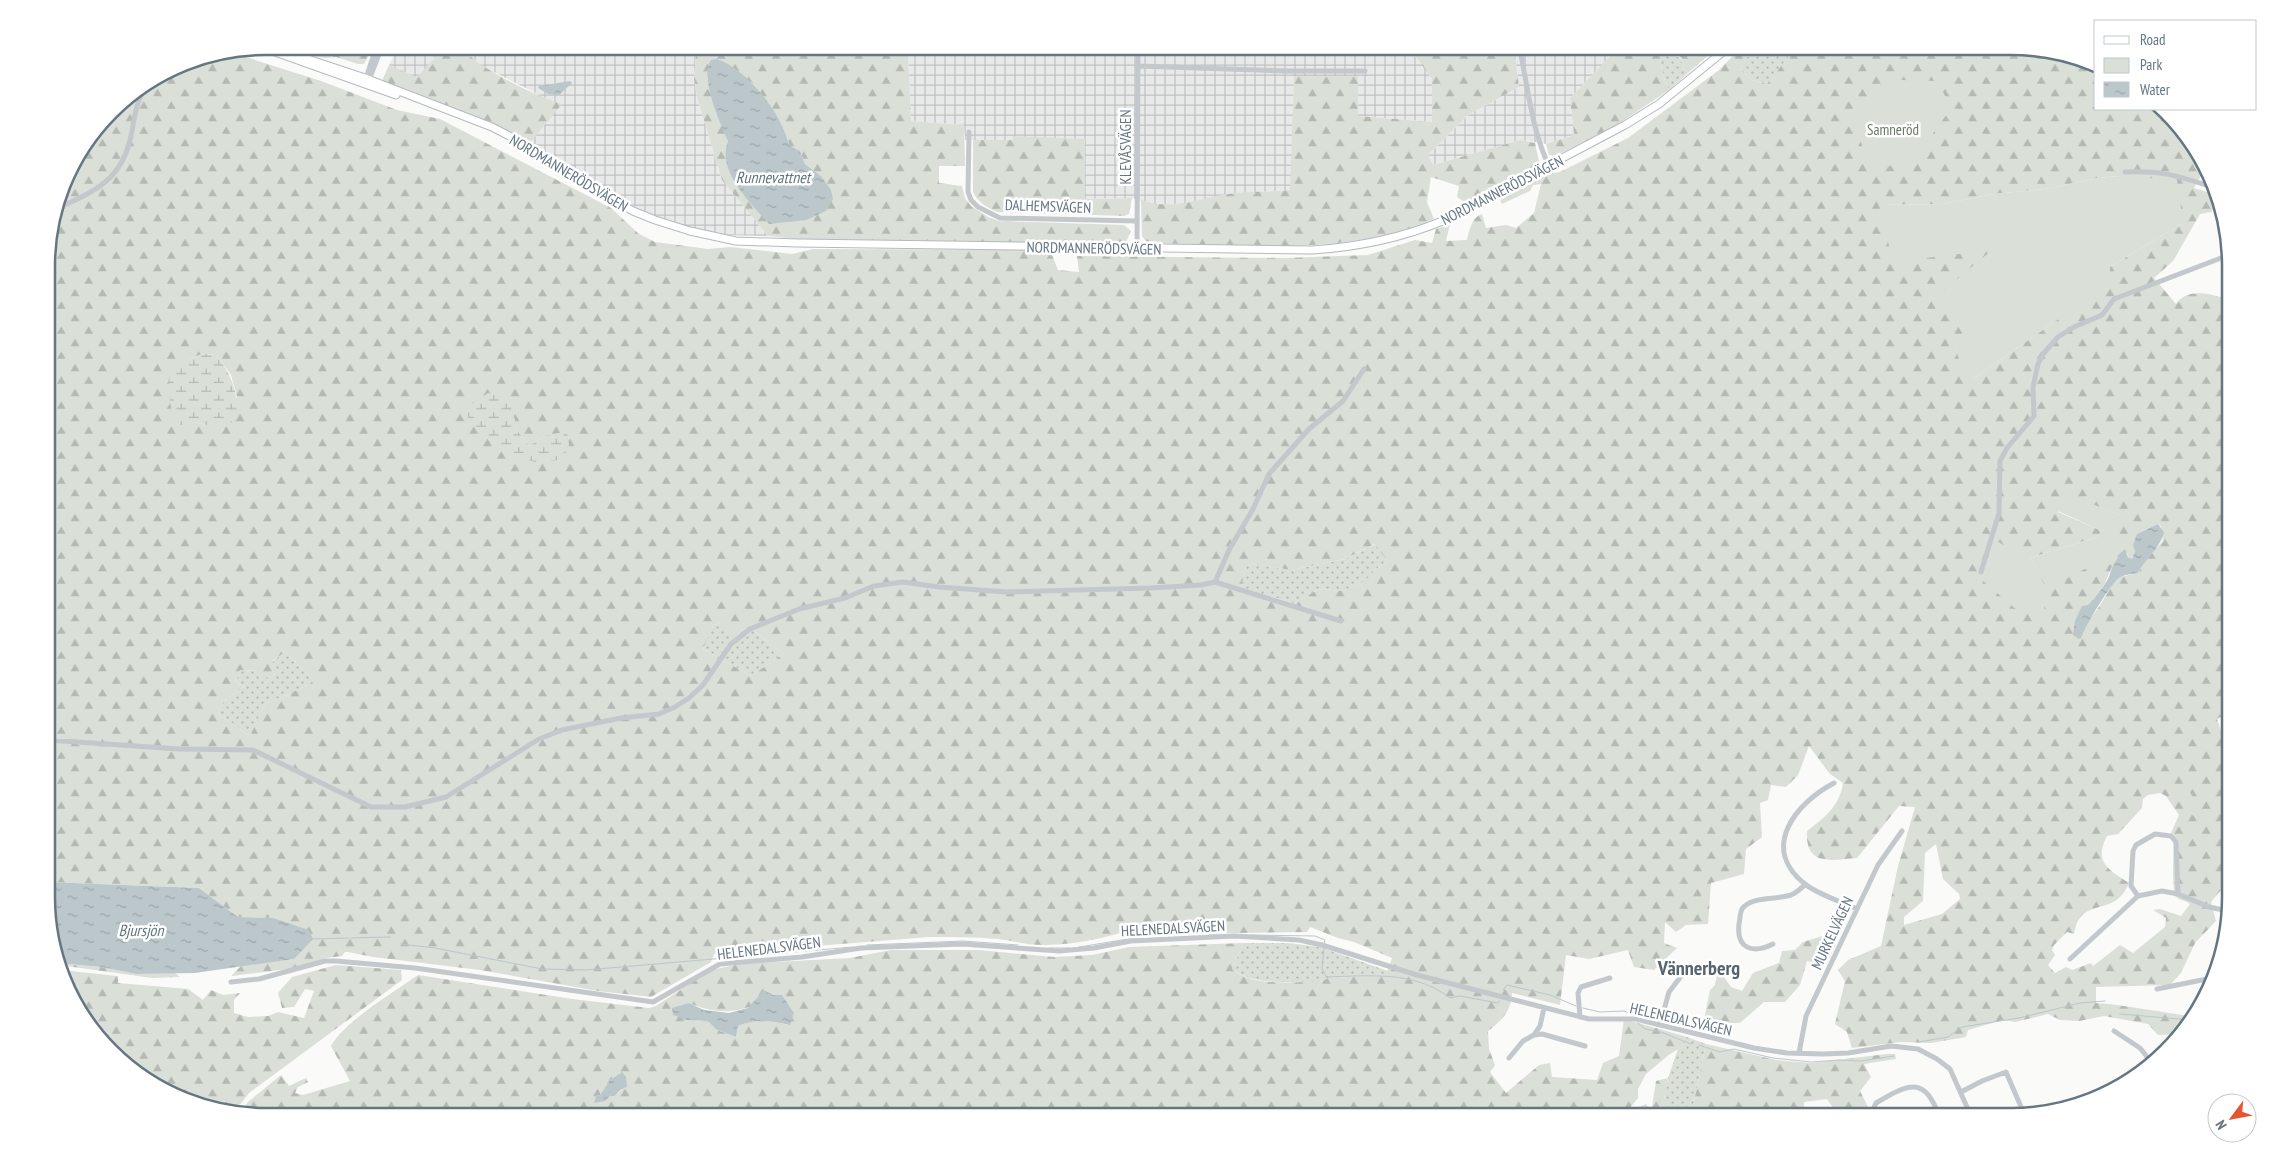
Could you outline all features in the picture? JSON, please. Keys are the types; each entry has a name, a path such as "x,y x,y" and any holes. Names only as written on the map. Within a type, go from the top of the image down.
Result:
{"main road":[{"name":"NORDMANNERÖDSVÄGEN","path":"286,55 366,81"},
{"name":"NORDMANNERÖDSVÄGEN","path":"294,55 492,127 515,139 593,190 633,211 690,231 720,238 736,241 807,243 1312,250 1352,247 1380,242 1446,220 1625,125 1659,104 1719,55"}],"street":[{"path":"366,81 374,55"},
{"name":"KLEVÅSVÄGEN","path":"1138,55 1138,249"},
{"path":"1521,55 1535,122 1542,149 1549,166"},
{"path":"1138,66 1285,71 1366,71"},
{"path":"64,206 90,194 121,167 130,144 139,98"},
{"name":"DALHEMSVÄGEN","path":"969,132 968,192 971,200 988,213 1000,218 1137,221"},
{"path":"2125,172 2143,170 2168,173 2205,184"},
{"path":"1981,572 1999,513 2000,461 2007,448 2034,416 2034,375 2046,350 2058,337 2074,327 2102,315 2114,300 2222,258"},
{"path":"1215,582 1229,550 1253,509 1268,474 1309,429 1343,402 1364,369"},
{"path":"55,740 179,749 253,750 371,807 405,807 446,797 539,739 562,730 621,718 659,714 675,707 689,698 702,685 731,644 750,629 799,609 845,598 874,586 904,582 939,587 1007,592 1150,588 1201,585 1215,582 1340,621"},
{"path":"1834,783 1819,791 1804,803 1794,815 1785,833 1786,858 1794,872 1806,885 1857,909"},
{"name":"MURKELVÄGEN","path":"1799,1053 1806,1016 1883,857 1902,831"},
{"path":"2138,896 2131,886 2133,851 2136,845 2155,834 2171,836 2176,842 2178,894"},
{"path":"1773,944 1762,950 1747,947 1740,941 1738,933 1741,910 1748,903 1793,894 1806,885"},
{"path":"2070,959 2138,896 2162,891 2178,894 2209,907 2222,910"},
{"name":"HELENEDALSVÄGEN","path":"231,982 259,979 336,961 415,968 653,1002 720,964 802,957 861,948 962,944 1059,951 1094,948 1131,941 1235,936 1299,940 1324,945 1417,975 1580,1017 1597,1020 1624,1018 1660,1024 1754,1048 1799,1053 1848,1053 1891,1046 1912,1048 1924,1052 1946,1065 1968,1108"},
{"path":"1660,1024 1669,992 1682,975"},
{"path":"1580,1017 1578,993 1581,987 1610,978"},
{"path":"2157,989 2205,979"},
{"path":"1509,1058 1523,1042 1534,1035 1540,1026 1544,1008"},
{"path":"2114,1030 2140,1048 2148,1058"},
{"path":"1534,1035 1542,1034 1585,1046"},
{"path":"1961,1092 1982,1080 2006,1072 2022,1108"},
{"path":"1874,1108 1876,1103 1905,1089 1918,1087 1927,1091 1936,1108"}],"shaded area":[{"path":"394,55 438,55 417,78 389,65"},
{"path":"469,55 695,55 694,79 697,97 722,180 768,236 726,235 674,223 655,217 592,185 530,143 561,104 549,100 482,66"},
{"path":"908,55 1415,55 1432,79 1432,122 1358,116 1358,76 1294,76 1291,190 1227,194 1185,204 1154,205 1132,198 1085,199 1013,136 1013,140 965,140 964,125 911,121"},
{"path":"1515,55 1611,55 1570,98 1574,135 1546,144 1520,140 1433,165 1428,155 1468,115 1519,87"}],"green space":[{"path":"311,55 368,55 364,64 336,57"},
{"path":"438,55 470,55 501,77 562,104 530,143 457,109 382,81 389,65 417,77"},
{"path":"695,55 908,55 911,121 964,125 965,166 939,166 939,183 962,186 965,198 971,206 988,217 999,221 1124,225 1131,231 1126,242 1080,243 797,239 768,236 722,180 697,97 694,79","holes":["707,77 751,82 779,120 789,145 800,151 805,164 821,176 741,191 728,167 726,154 728,141 717,114"]},
{"path":"1415,55 1515,55 1519,87 1468,115 1428,155 1433,165 1520,140 1535,143 1540,166 1466,203 1457,197 1459,186 1431,177 1427,202 1434,219 1399,231 1364,239 1328,244 1256,246 1147,243 1142,236 1141,200 1152,203 1174,204 1244,192 1290,190 1294,76 1358,76 1358,116 1432,122 1432,79"},
{"path":"1611,55 1660,55 1663,76 1669,90 1617,125 1556,156 1549,155 1546,144 1574,135 1570,98"},
{"path":"1660,55 1674,55 1682,59 1683,68 1688,73 1669,90 1663,76"},
{"path":"1674,55 1709,55 1688,73 1683,68 1682,58"},
{"path":"1734,55 1748,55 1740,70 1752,80 1767,84 1790,55 2025,55 2066,62 2094,72 2094,110 2153,110 2170,127 2194,160 2201,175 2194,188 2209,193 2214,208 2211,212 2200,214 2173,261 2154,278 2176,304 2187,295 2201,293 2222,298 2222,716 2217,719 2222,734 2222,889 2211,902 2216,921 2195,943 2181,973 2170,985 2096,987 2096,1003 2186,1015 2171,1034 2158,1035 2148,1024 2104,1016 2079,1021 2060,1020 2048,1014 2015,1022 2003,1020 1968,1030 1966,1037 1931,1043 1901,1042 1852,1048 1847,1032 1835,1024 1845,981 1838,970 1848,960 1881,946 1898,866 1915,807 1899,806 1857,858 1829,860 1815,856 1810,851 1807,831 1835,805 1843,783 1830,774 1809,746 1798,775 1786,787 1771,785 1768,800 1760,803 1762,837 1746,849 1744,874 1711,883 1708,924 1686,925 1676,932 1665,922 1664,943 1677,948 1654,970 1634,967 1628,950 1589,959 1566,955 1560,1005 1512,993 1510,1005 1505,1015 1488,1031 1489,1049 1495,1065 1490,1072 1506,1093 1539,1065 1550,1063 1552,1077 1597,1080 1603,1063 1619,1056 1624,1019 1684,1036 1682,1047 1670,1054 1646,1074 1638,1089 1638,1098 1630,1108 245,1107 248,1102 281,1075 289,1086 306,1078 308,1082 298,1087 295,1093 303,1095 350,1081 331,1046 338,1036 358,1017 418,975 572,999 649,1008 656,1006 703,975 716,969 740,964 850,958 891,950 978,950 1054,957 1092,955 1129,947 1244,943 1232,969 1251,979 1274,982 1320,982 1328,978 1386,975 1392,958 1354,942 1310,927 1307,932 1161,934 1150,924 1098,939 1058,945 1032,944 989,938 929,937 714,954 711,962 651,997 598,991 480,970 373,957 348,952 345,952 342,956 326,958 295,968 231,976 241,966 294,959 273,918 238,917 199,888 55,882 55,252 57,238 66,198 77,172 90,149 107,127 127,107 149,90 172,77 211,62 243,56 321,81 397,110 440,119 611,208 639,234 655,242 708,249 730,247 792,254 813,249 1050,250 1058,270 1079,272 1077,256 1284,258 1368,255 1415,240 1432,243 1436,229 1450,224 1446,241 1467,240 1473,221 1482,214 1486,228 1506,225 1516,228 1534,213 1541,184 1533,185 1530,191 1502,204 1500,199 1540,175 1560,172 1628,138 1719,70","holes":["2120,176 2183,223 2110,267 2054,322 1973,379 1956,349 1964,337 1993,250 1879,205 1942,204 1994,194 2045,189 2098,178","203,354 217,355 231,375 237,397 207,425 194,422 188,359","513,417 517,430 529,446 545,436 516,458","2072,497 2120,515 2047,587 2030,558 2097,537 2102,531 2058,512","2158,524 2161,526 2163,541 2148,557 2138,573 2120,577 2112,584 2086,625 2088,607 2103,587 2113,565 2127,553 2128,559 2132,559 2137,534","1375,544 1388,562 1376,569 1365,581 1343,591 1319,589 1294,603 1241,588 1246,566 1254,564 1291,570 1345,559","722,623 729,635 752,629 783,654 751,676 703,649 713,625","285,652 313,680 309,685 265,704 250,736 218,713 223,702 245,686 236,682 240,670 259,671 269,679 279,674 272,661","2160,793 2166,796 2179,815 2171,833 2174,835 2174,893 2176,897 2190,904 2181,916 2160,909 2153,910 2166,918 2165,927 2133,953 2120,945 2093,966 2091,963 2072,970 2066,967 2055,973 2048,965 2055,955 2052,950 2054,945 2067,932 2074,934 2078,921 2085,913 2111,903 2124,893 2129,883 2115,874 2105,864 2102,852 2103,845 2107,836 2118,834 2142,808 2143,799 2148,795","1936,844 1943,879 1959,894 1960,899 1942,914 1904,925 1904,917 1923,901 1925,853","782,995 794,1013 789,1025 770,1021 745,1023 738,1026 736,1037 717,1030 709,1021 687,1020 689,1003 702,1008 726,1011 747,1008","622,1072 622,1089 615,1096 596,1096 600,1095 610,1080"]},
{"path":"1748,55 1790,55 1768,84 1752,80 1740,70"},
{"name":"Samneröd","path":"1901,80 1936,81 1952,107 1914,160 1869,171 1854,116"},
{"path":"1013,136 1085,139 1085,199 1132,198 1129,214 1124,216 997,212 983,204 973,192 973,140 1013,140"},
{"path":"2120,176 2177,180 2183,223 2110,267 2109,290 2054,322 1973,379 1961,366 1956,349 1964,336 1938,295 1992,250 1893,262 1879,205 1942,204 1994,194 2045,189 2098,178"},
{"path":"203,354 217,355 233,385 237,400 238,418 227,425 207,425 194,422 181,425 173,415 169,391 169,369"},
{"path":"488,393 511,400 517,430 529,446 545,436 567,431 569,445 563,459 541,463 516,458 492,443 469,422 467,407"},
{"path":"2072,496 2120,515 2119,552 2047,588 2030,558 2097,537 2102,531 2058,511"},
{"path":"1993,539 2023,557 2040,576 2045,587 2044,612 2018,611 1982,580"},
{"path":"1376,544 1388,562 1376,569 1366,581 1343,591 1319,589 1294,603 1241,588 1246,566 1254,564 1291,570 1345,559"},
{"path":"722,623 752,629 783,654 751,676 703,649 713,625"},
{"path":"285,652 313,680 309,685 265,704 250,736 218,713 223,702 245,686 236,682 240,670 259,671"},
{"path":"2189,791 2202,811 2193,816 2180,796"},
{"path":"1842,930 1826,965 1807,961 1800,985 1785,1002 1764,1002 1740,1023 1731,1023 1722,1037 1702,1030 1710,990 1715,985 1717,976 1724,977 1731,987 1742,991 1753,973 1779,963 1782,951 1795,950 1803,942"},
{"path":"1244,943 1288,943 1320,947 1388,971 1387,975 1328,978 1320,982 1263,981 1241,975 1232,969"},
{"path":"66,964 101,967 136,974 175,973 180,977 152,978 66,966"},
{"path":"336,965 401,970 402,980 249,1093 239,1106 211,1101 185,1092 160,1080 137,1064 107,1036 90,1014 68,971 118,976 118,983 188,989 203,1000 211,990 223,995 240,993 234,1000 234,1013 248,1017 268,1016 278,1012 304,1018 314,991 305,989 294,1007 282,1008 278,993 292,977"},
{"path":"1684,1036 1706,1044 1693,1108 1662,1108 1668,1078 1678,1049 1682,1047"},
{"path":"1706,1044 1776,1060 1811,1063 1895,1054 1896,1059 1864,1064 1871,1077 1860,1091 1868,1108 1833,1108 1827,1099 1804,1102 1804,1108 1693,1108"},
{"path":"1668,1078 1662,1108 1649,1108 1652,1107 1656,1081"},
{"path":"1646,1104 1649,1108 1639,1108 1639,1107"}],"water":[{"name":"Runnevattnet","path":"717,59 740,72 762,94 779,120 789,145 800,151 805,164 821,176 831,190 833,199 826,211 806,220 769,224 737,186 727,164 726,152 728,141 712,100 707,77 711,60"},
{"path":"570,81 572,83 559,95 548,94 538,88 539,86"},
{"path":"2158,524 2164,532 2163,537 2138,573 2119,578 2098,606 2081,638 2079,639 2073,635 2075,621 2082,606 2088,605 2101,590 2118,558 2117,556 2125,549 2128,558 2132,559 2135,551 2133,545 2137,534"},
{"name":"Bjursjön","path":"55,882 199,888 238,917 273,918 309,930 313,939 294,959 195,973 136,974 101,967 66,964 55,911"},
{"path":"764,990 773,995 782,995 794,1013 790,1025 770,1021 745,1023 738,1026 736,1037 717,1030 708,1021 687,1020 673,1015 672,1008 689,1003 704,1010 729,1013 748,1008"},
{"path":"622,1072 626,1077 627,1087 621,1089 615,1096 610,1096 605,1101 594,1103 596,1096 600,1095 610,1080"}],"waterway":[{"path":"1079,947 1196,928 1208,934 1220,934"},
{"path":"1251,935 1315,936 1325,940 1324,944"},
{"path":"351,938 390,937"},
{"path":"313,939 348,938"},
{"path":"867,945 963,941 1018,945"},
{"path":"400,944 435,948 542,969 586,970 853,947"},
{"path":"1049,948 1070,948"},
{"path":"1324,948 1322,968 1326,977 1375,976 1406,979 1436,989 1450,998 1460,996 1498,1003 1500,1001"},
{"path":"1503,990 1507,985 1550,995 1576,1006"},
{"path":"1919,1042 1948,1037 1962,1027 2019,1018 2080,1003 2105,1001"},
{"path":"1583,1008 1600,1012 1624,1011 1631,1014"},
{"path":"2120,1014 2183,1019"},
{"path":"1638,1023 1645,1029 1661,1032 1691,1044"},
{"path":"1699,1045 1720,1052 1734,1049 1773,1058 1811,1062 1861,1061 1894,1056"}],"district":[{"name":"Vännerberg","path":"1699,968"}]}
